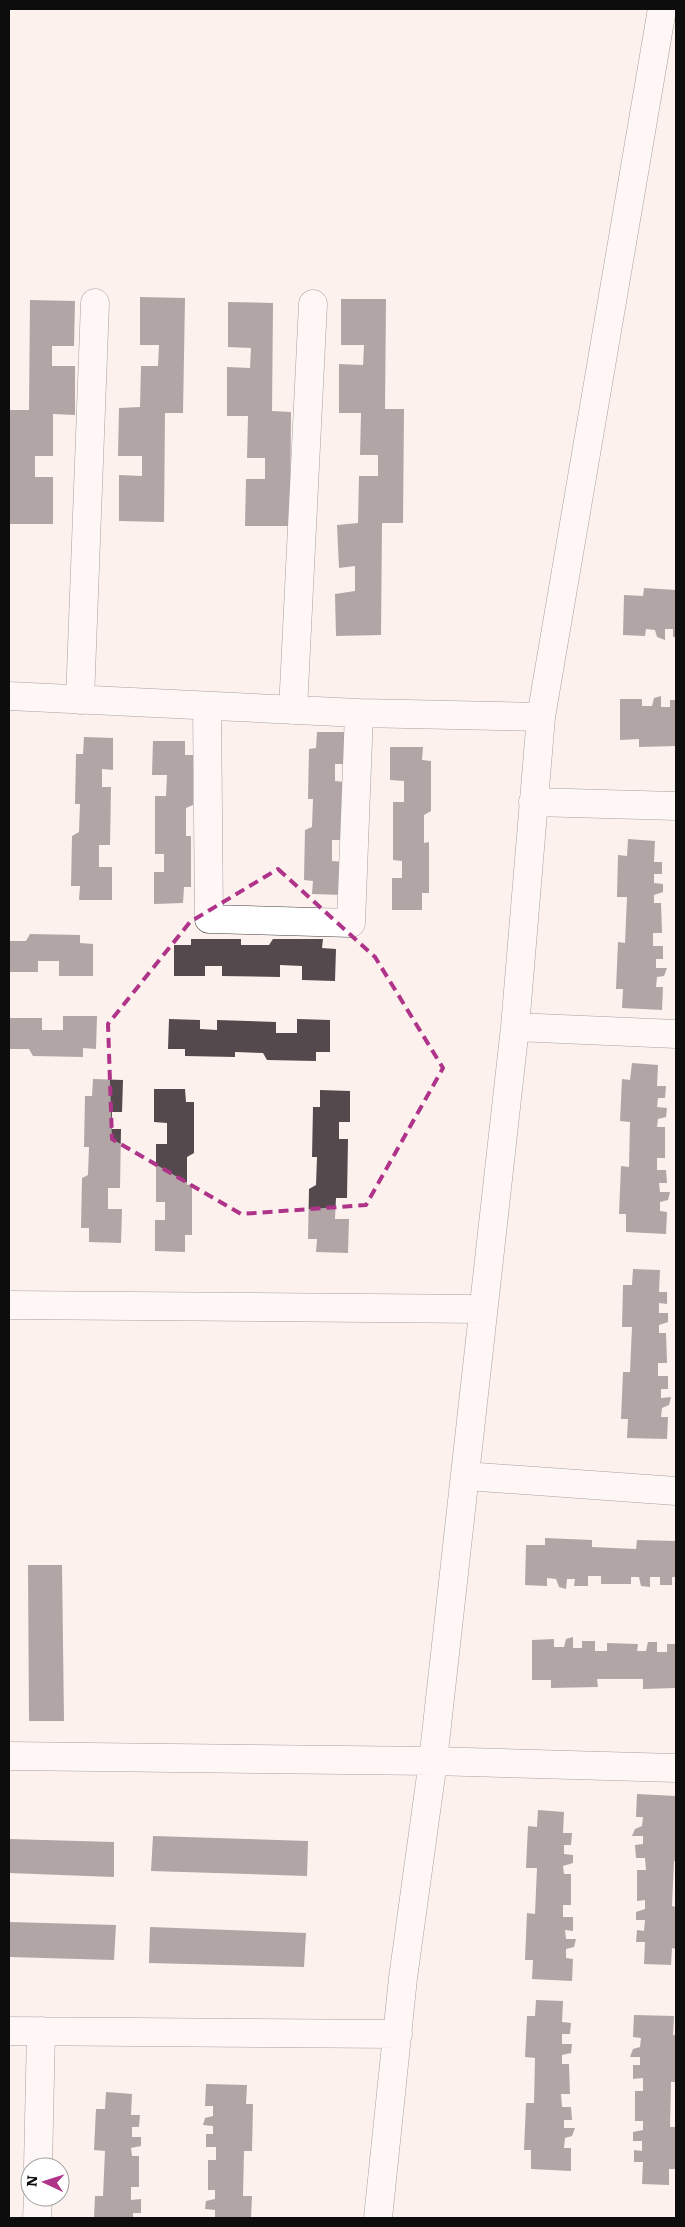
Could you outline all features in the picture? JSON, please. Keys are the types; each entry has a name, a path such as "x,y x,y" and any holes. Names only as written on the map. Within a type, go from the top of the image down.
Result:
{"street":[{"path":"378,2218 403,1978 433,1761 515,1027 541,717 662,9"},
{"path":"80,700 95,303"},
{"path":"293,710 313,304"},
{"path":"9,696 360,713 541,717"},
{"path":"207,706 209,919 352,922 360,713"},
{"path":"533,802 676,806"},
{"path":"515,1027 676,1034"},
{"path":"9,1305 482,1309"},
{"path":"465,1476 676,1491"},
{"path":"9,1756 433,1761 676,1768"},
{"path":"9,2031 398,2034"},
{"path":"38,2157 41,2032"}],"highlighted area":[{"path":"278,869 375,957 443,1068 366,1205 241,1214 112,1139 108,1024 190,922"}],"building":[{"path":"140,297 185,298 183,413 165,413 164,522 119,521 119,475 142,476 142,456 118,456 119,408 140,407 141,366 158,366 159,345 140,345"},
{"path":"341,299 386,299 385,409 404,409 403,523 382,523 381,635 336,636 335,594 355,591 355,566 339,568 337,525 358,523 359,476 378,476 378,455 360,455 361,413 339,413 339,364 363,365 364,345 341,345"},
{"path":"30,300 75,301 74,346 52,346 52,366 75,366 75,415 53,414 53,456 35,456 35,477 53,477 53,524 9,524 9,410 29,410"},
{"path":"228,302 273,303 272,411 291,412 290,526 245,526 246,479 265,479 265,458 247,458 248,416 227,416 227,367 250,368 251,348 228,347"},
{"path":"644,588 676,590 676,637 673,637 673,629 665,629 665,640 657,637 655,630 646,629 645,636 623,635 624,595 643,596"},
{"path":"661,696 661,707 670,707 670,700 676,700 676,746 639,747 639,739 620,740 620,699 642,699 642,706 652,706 654,698"},
{"path":"317,732 346,732 346,764 335,764 335,781 344,782 343,840 332,840 332,861 345,862 345,895 312,894 313,881 304,880 305,830 312,827 313,799 308,799 309,749 316,748"},
{"path":"84,737 113,738 113,770 102,769 102,787 111,787 110,845 99,845 99,867 112,867 112,900 79,900 80,886 71,886 72,836 79,832 80,804 75,804 76,754 83,754"},
{"path":"153,741 185,741 185,755 193,755 193,805 186,808 186,836 191,836 191,887 184,887 183,903 154,904 154,872 164,872 164,854 155,854 155,796 166,796 167,775 152,775"},
{"path":"390,747 423,747 422,760 431,761 431,811 424,815 424,843 429,842 429,893 422,893 422,910 392,910 392,878 402,878 402,861 393,860 393,802 404,802 404,781 390,780"},
{"path":"628,839 655,841 654,862 662,862 662,874 654,874 654,883 663,884 663,892 654,895 654,903 661,903 662,933 653,933 653,946 663,946 663,959 656,959 656,968 667,968 664,976 657,977 656,987 663,987 662,1010 622,1008 623,989 616,989 618,942 625,943 627,897 617,897 618,855 627,856"},
{"path":"30,934 80,935 80,943 93,944 93,976 59,976 59,961 38,961 38,972 9,972 9,941 26,941"},
{"path":"191,939 241,939 241,945 269,945 273,939 323,939 322,948 336,949 335,981 302,980 302,966 280,965 280,977 222,976 222,966 205,966 205,976 174,976 174,945 191,945"},
{"path":"63,1016 97,1016 96,1049 83,1048 83,1057 33,1056 29,1049 9,1049 9,1018 42,1018 42,1030 63,1030"},
{"path":"169,1019 200,1020 200,1029 217,1030 217,1020 276,1022 276,1033 297,1033 297,1019 330,1020 330,1052 316,1052 316,1061 267,1060 263,1053 235,1052 235,1057 185,1056 185,1049 168,1049"},
{"path":"632,1063 658,1065 657,1086 666,1086 665,1098 658,1098 657,1107 667,1108 666,1117 658,1119 657,1127 665,1127 665,1158 657,1158 657,1170 666,1170 667,1183 659,1183 660,1192 670,1192 668,1200 660,1202 660,1211 667,1212 666,1234 626,1232 626,1214 619,1214 621,1166 629,1167 630,1122 620,1121 622,1079 630,1080"},
{"path":"93,1079 123,1080 122,1112 112,1112 112,1129 121,1129 120,1188 108,1188 108,1209 122,1209 121,1243 89,1242 89,1228 81,1228 82,1178 88,1175 89,1147 84,1147 85,1096 92,1096"},
{"path":"154,1089 185,1089 186,1102 194,1102 194,1153 187,1157 187,1185 192,1184 192,1235 185,1235 185,1252 155,1251 155,1220 165,1220 165,1202 156,1202 156,1144 167,1144 167,1123 154,1122"},
{"path":"320,1090 350,1091 350,1122 339,1122 339,1139 348,1139 347,1198 336,1198 335,1219 349,1219 348,1253 316,1252 317,1239 308,1239 309,1189 316,1185 317,1157 312,1157 313,1107 320,1107"},
{"path":"633,1269 660,1270 659,1292 667,1292 667,1304 659,1303 659,1313 668,1313 668,1322 659,1325 659,1333 666,1333 667,1363 658,1363 658,1376 668,1376 668,1389 661,1389 661,1398 671,1397 669,1405 662,1408 661,1417 668,1417 667,1439 627,1438 628,1419 621,1419 623,1372 630,1372 632,1327 622,1327 623,1285 632,1285"},
{"path":"545,1538 592,1540 592,1547 636,1549 637,1540 676,1541 676,1577 672,1577 672,1585 660,1585 660,1577 650,1577 650,1587 641,1586 639,1577 631,1577 631,1584 601,1584 601,1576 588,1576 588,1586 574,1586 575,1579 567,1579 566,1589 559,1587 556,1579 547,1578 547,1586 525,1585 526,1545 545,1545"},
{"path":"28,1565 62,1565 64,1721 29,1721"},
{"path":"573,1637 573,1648 582,1648 582,1641 595,1641 595,1651 607,1651 607,1643 638,1644 637,1651 646,1651 648,1642 657,1642 657,1652 667,1652 667,1644 676,1644 676,1688 643,1689 643,1679 597,1679 598,1687 551,1688 551,1680 532,1680 532,1640 554,1639 554,1647 564,1647 566,1639"},
{"path":"637,1794 676,1796 676,1861 674,1861 672,1906 676,1907 676,1949 672,1948 671,1965 644,1964 645,1942 636,1942 637,1930 644,1931 645,1920 636,1920 636,1912 645,1909 645,1900 637,1901 637,1870 646,1870 645,1858 636,1858 635,1845 643,1844 643,1836 632,1836 635,1829 642,1826 643,1817 636,1817"},
{"path":"538,1810 564,1812 563,1833 572,1833 571,1845 564,1845 564,1854 573,1855 573,1863 563,1866 564,1874 571,1874 571,1905 563,1905 563,1917 573,1917 573,1931 565,1930 566,1939 576,1939 574,1947 566,1949 566,1958 573,1959 572,1981 532,1979 533,1960 525,1960 527,1913 535,1914 537,1868 526,1868 528,1826 537,1827"},
{"path":"153,1836 308,1841 307,1876 151,1871"},
{"path":"9,1839 114,1842 114,1877 9,1873"},
{"path":"9,1922 116,1925 114,1960 9,1957"},
{"path":"150,1927 306,1933 304,1967 149,1963"},
{"path":"536,2000 563,2001 562,2022 571,2023 570,2034 562,2034 562,2044 572,2044 571,2053 562,2055 562,2064 569,2064 570,2094 561,2094 562,2107 571,2107 572,2120 564,2120 564,2128 575,2128 572,2136 565,2138 564,2148 571,2148 571,2171 531,2169 531,2150 524,2150 526,2103 534,2103 535,2058 525,2057 527,2016 535,2016"},
{"path":"634,2015 674,2016 673,2035 676,2035 676,2082 671,2082 670,2127 676,2127 676,2169 669,2169 669,2185 642,2184 643,2162 634,2162 634,2150 642,2151 642,2141 633,2141 633,2132 643,2130 643,2121 635,2121 635,2091 643,2091 643,2078 633,2079 633,2065 640,2065 640,2057 630,2057 633,2049 640,2047 641,2038 633,2037"},
{"path":"206,2084 247,2085 246,2104 253,2104 252,2151 244,2151 243,2196 252,2196 251,2218 215,2218 215,2210 205,2209 206,2201 215,2199 215,2190 208,2190 208,2160 216,2160 216,2147 206,2147 206,2134 213,2134 213,2126 203,2125 205,2118 213,2116 213,2106 205,2106"},
{"path":"106,2092 132,2094 131,2115 140,2115 139,2127 132,2127 132,2137 141,2137 141,2146 131,2148 132,2156 139,2156 139,2187 131,2187 131,2200 141,2199 141,2213 133,2213 133,2218 94,2218 95,2196 103,2196 105,2151 94,2150 96,2109 105,2109"}]}
